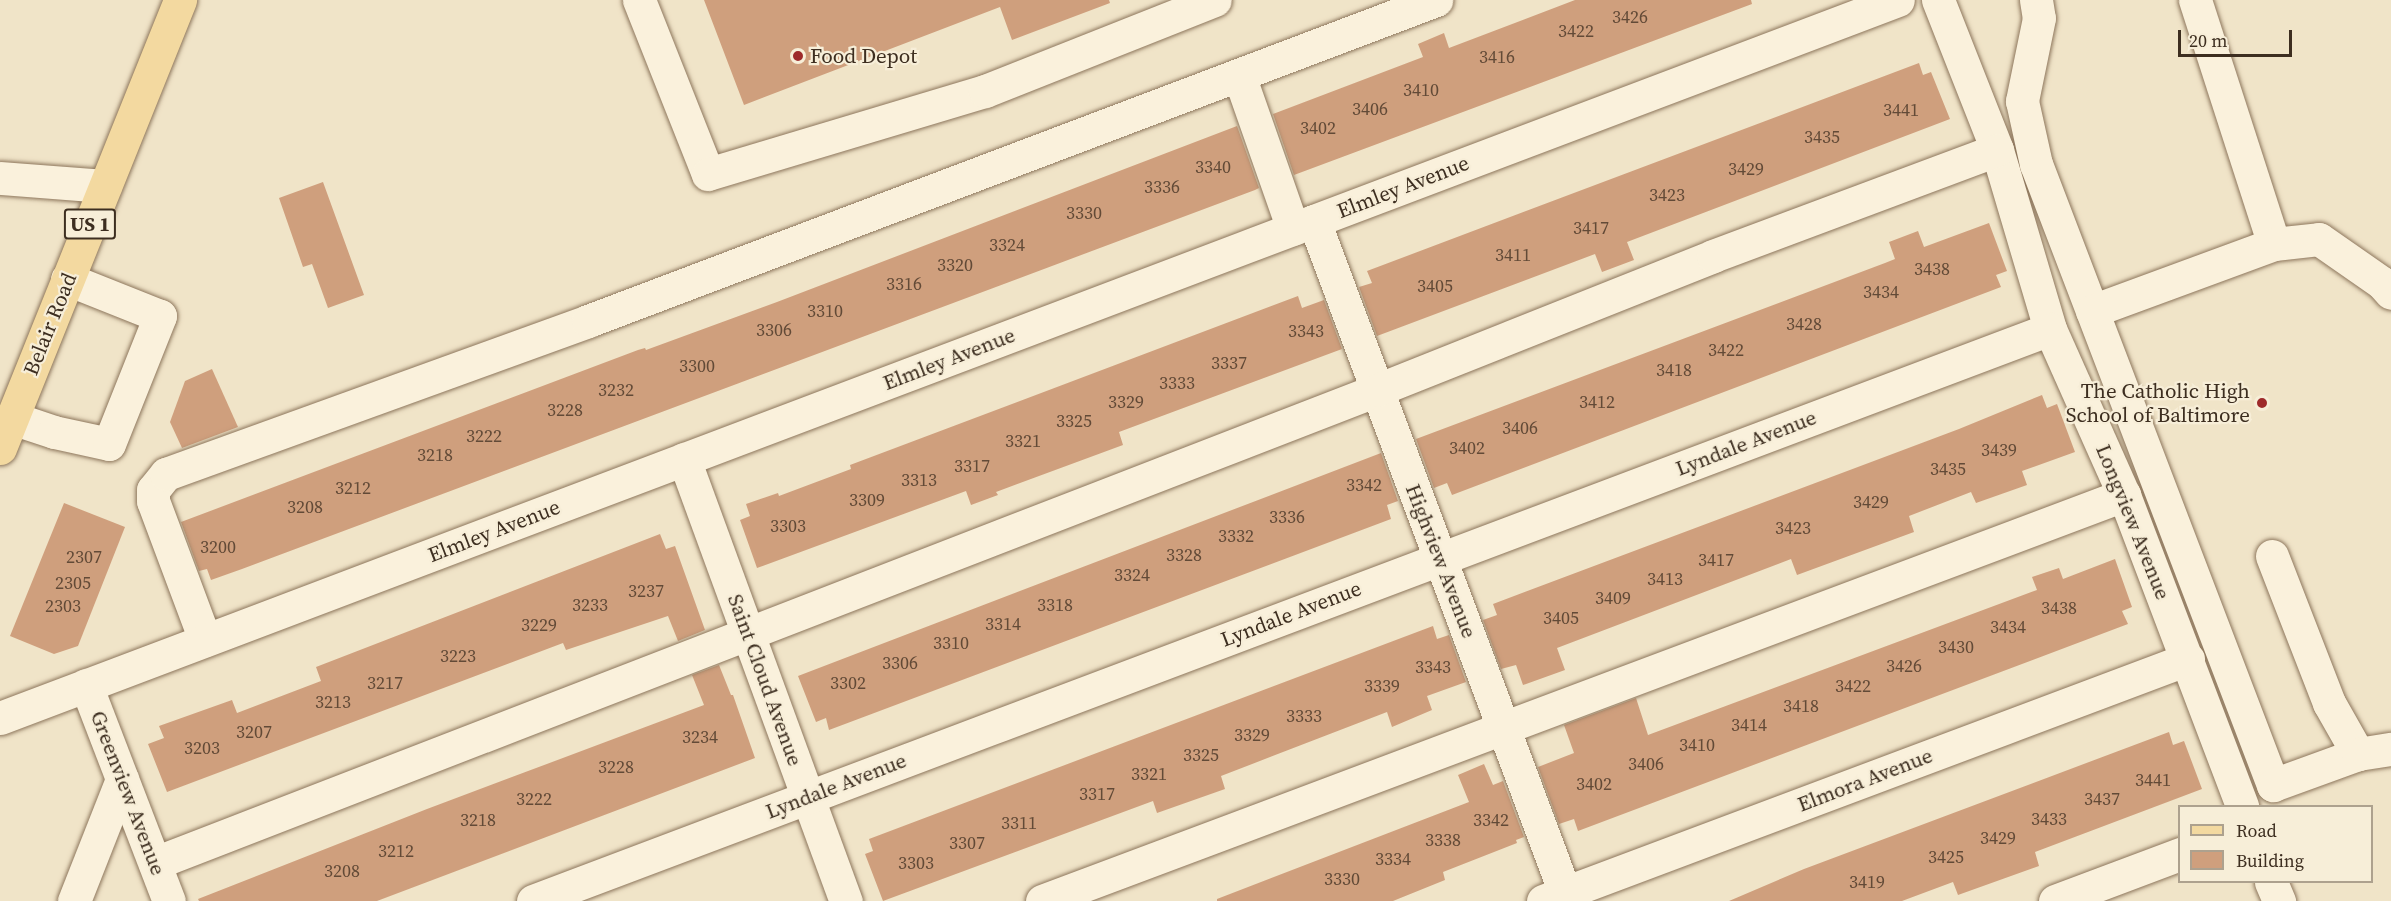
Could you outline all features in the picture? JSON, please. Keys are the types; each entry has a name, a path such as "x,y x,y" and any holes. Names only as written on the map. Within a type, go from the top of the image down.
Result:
{"main road":[{"name":"Belair Road","path":"0,448 180,0"}],"street":[{"path":"639,0 708,174 986,90 1215,0"},
{"path":"205,640 153,501 153,490 166,474 588,321 1436,0"},
{"name":"Elmley Avenue","path":"0,718 1898,0"},
{"name":"Longview Avenue","path":"1938,0 1997,150 2050,329 2124,495 2188,659 2241,805"},
{"path":"2036,0 2039,18 2022,101 2036,164 2273,785 2358,754 2391,749"},
{"path":"2195,0 2274,244"},
{"name":"Highview Avenue","path":"1239,75 1377,390 1503,726 1559,898"},
{"path":"155,863 1377,390 1713,256 1997,150"},
{"path":"0,178 105,186"},
{"path":"2092,311 2274,244 2319,239 2382,283 2391,293"},
{"path":"12,418 54,432 109,444 160,316 67,279"},
{"name":"Lyndale Avenue","path":"533,901 2050,329"},
{"name":"Saint Cloud Avenue","path":"684,459 846,901"},
{"path":"1042,901 1503,726 2124,495"},
{"path":"2272,556 2329,704 2358,754"},
{"name":"Elmora Avenue","path":"1559,898 2188,659"},
{"name":"Greenview Avenue","path":"86,685 170,901"},
{"path":"74,901 122,779"},
{"path":"2055,901 2178,855"},
{"path":"2271,883 2279,901"}],"building":[{"name":"Food Depot","path":"704,0 1109,0 1110,3 1012,40 1000,7 744,105"},
{"path":"1575,0 1751,0 1752,4 1294,175 1273,114 1423,57 1418,44 1444,33 1449,48"},
{"path":"1919,63 1923,75 1931,72 1950,119 1627,242 1634,260 1602,272 1595,254 1377,336 1359,287 1372,283 1367,271"},
{"path":"1237,126 1259,188 1255,190 242,569 211,580 207,569 199,571 181,522 638,350 645,348 646,350 777,302"},
{"path":"323,182 364,295 328,308 312,264 303,267 279,198"},
{"path":"1989,223 2007,271 1996,275 2001,287 1452,495 1447,483 1434,488 1416,439 1895,259 1889,242 1918,231 1924,247"},
{"path":"1298,296 1302,308 1324,300 1342,349 1119,432 1123,445 996,492 998,495 971,505 966,491 757,568 740,520 750,516 746,504 778,493 779,496 851,469 850,465"},
{"path":"212,369 238,427 182,448 170,422 185,381"},
{"path":"2042,395 2047,408 2057,404 2075,452 2022,471 2027,485 1976,503 1971,492 1909,516 1914,532 1797,575 1791,559 1557,648 1565,670 1523,685 1516,665 1501,669 1483,620 1497,615 1493,604 1959,429"},
{"path":"1381,453 1398,501 1387,505 1391,519 829,730 826,718 816,722 798,676"},
{"path":"64,503 125,527 78,646 54,654 10,636"},
{"path":"660,534 666,549 675,546 705,630 678,641 668,616 566,650 563,643 167,792 148,744 164,738 159,726 232,700 237,713 321,681 316,667"},
{"path":"2115,559 2132,607 2122,611 2128,624 1578,831 1574,819 1559,824 1538,767 1574,753 1564,725 1636,698 1648,735 2037,590 2032,577 2059,568 2063,579"},
{"path":"1433,626 1437,639 1449,635 1466,682 1427,696 1432,710 1392,727 1387,712 1221,776 1225,789 1157,813 1153,801 883,901 865,854 873,851 869,839"},
{"path":"719,665 731,695 733,695 755,758 377,901 199,901 198,899 427,809 704,705 692,675"},
{"path":"2169,732 2173,745 2184,741 2202,789 2035,852 2039,866 1958,895 1953,882 1902,901 1729,901 1804,869"},
{"path":"1484,764 1493,785 1503,781 1524,837 1516,840 1517,843 1443,872 1445,880 1393,901 1217,901 1217,899 1469,802 1458,775"}],"place":[{"name":"Food Depot","path":"798,56"},
{"name":"The Catholic High School of Baltimore","path":"2262,403"}]}
